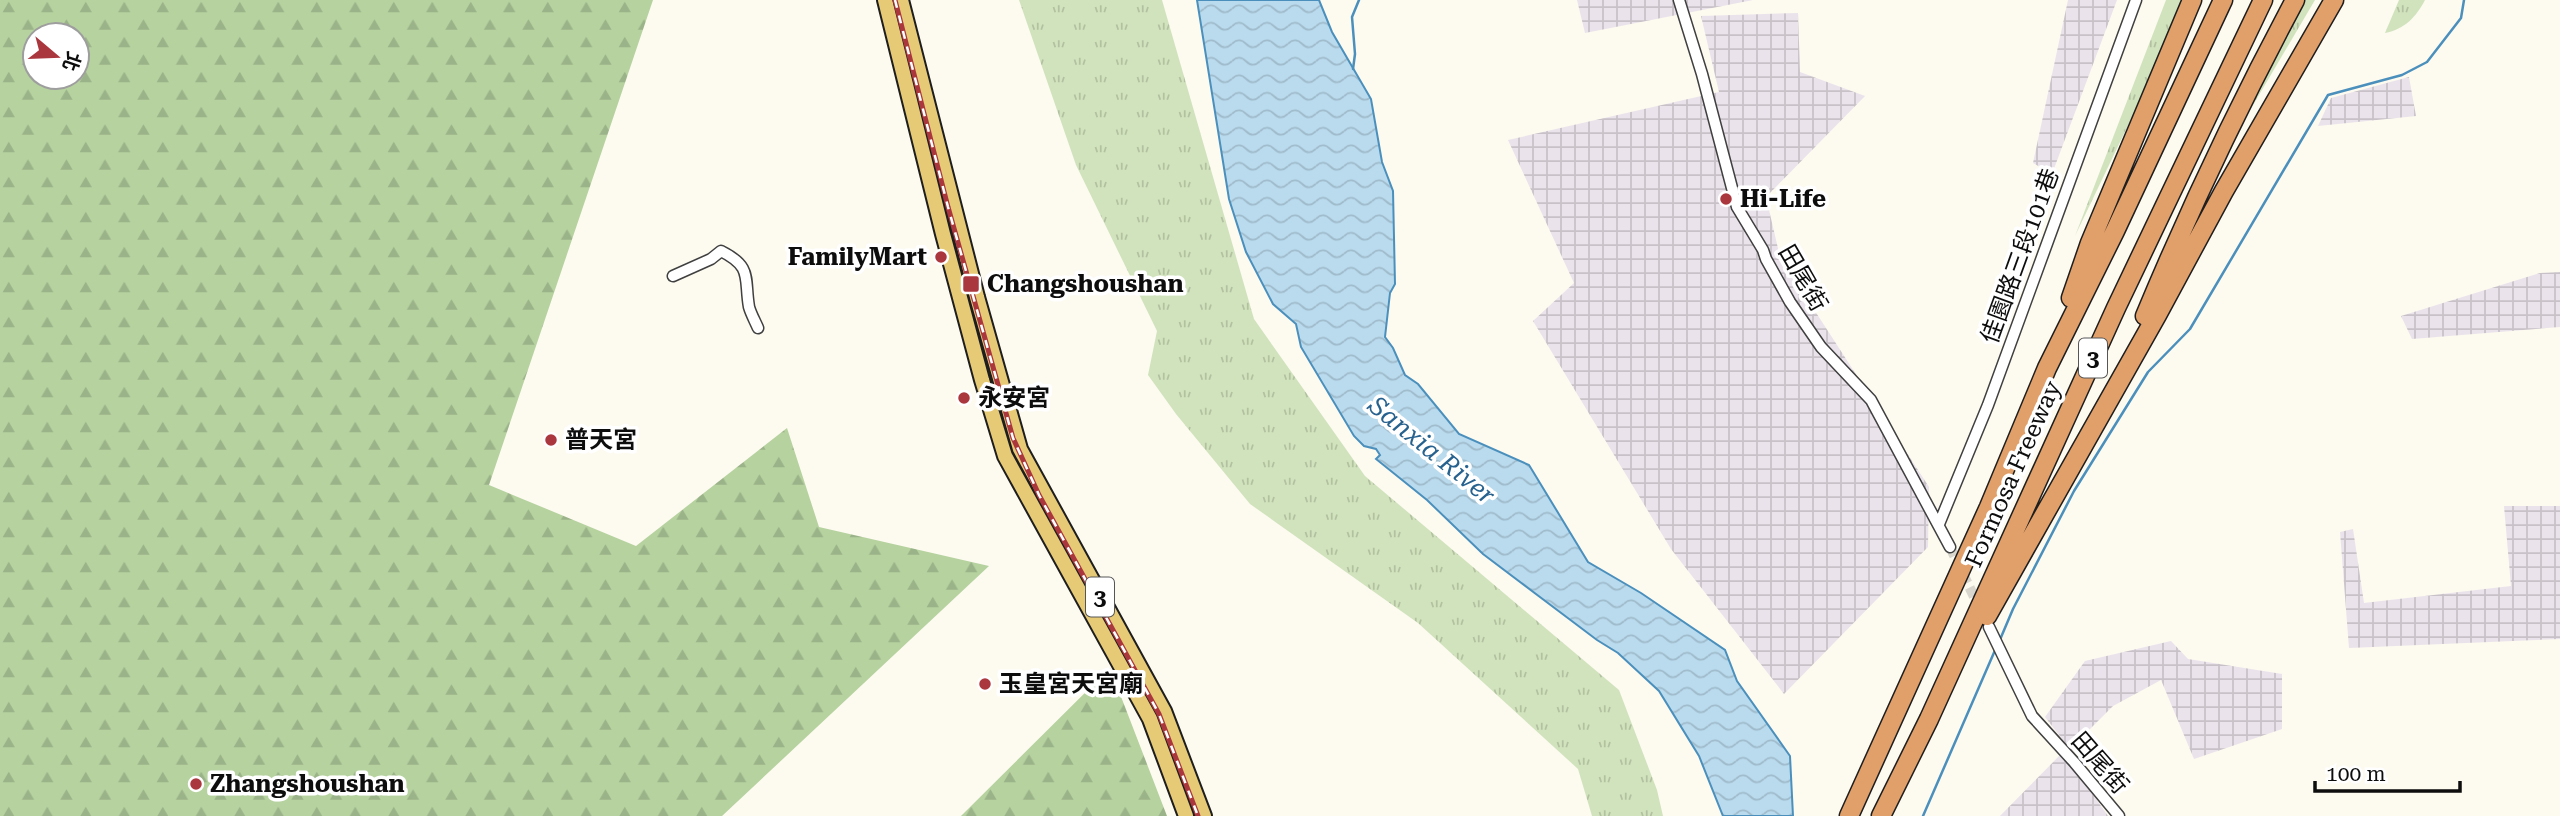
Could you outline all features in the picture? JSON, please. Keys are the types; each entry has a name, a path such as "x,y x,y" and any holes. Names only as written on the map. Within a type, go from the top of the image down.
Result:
{"highway":[{"path":"2047,368 2090,243 2192,0"},
{"name":"Formosa Freeway","path":"1849,816 1989,507 2047,368 2115,231 2223,0"},
{"name":"Formosa Freeway","path":"1881,816 1929,719 2116,308 2263,0"},
{"path":"2102,411 2181,230 2295,0"},
{"path":"1929,719 2334,0"}],"main road":[{"name":"3","path":"885,0 943,234 1005,456 1150,719 1186,816"},
{"name":"3","path":"901,0 977,297 1020,449 1164,711 1204,816"}],"street":[{"name":"田尾街","path":"1679,0 1702,74 1737,207 1790,302 1813,336 1871,400 1950,547"},
{"name":"佳園路三段101巷","path":"1939,524 1988,405 2136,0"},
{"path":"673,276 711,259 721,251 732,256 746,272 750,310 758,328"},
{"name":"田尾街","path":"1989,627 2032,716 2119,816"}],"shaded area":[{"path":"1577,0 1753,0 1585,33"},
{"path":"2068,0 2117,0 2052,174 2033,163"},
{"path":"1798,13 1800,72 1865,96 1766,197 1780,257 1929,487 1928,547 1784,694 1671,549 1533,321 1574,283 1508,140 1719,92 1701,16"},
{"path":"2409,77 2416,116 2318,126 2331,98"},
{"path":"2560,272 2560,327 2412,339 2401,316 2540,273"},
{"path":"2504,506 2560,506 2560,639 2349,648 2340,532 2353,529 2364,603 2511,586"},
{"path":"2171,641 2188,659 2282,674 2282,729 2194,759 2161,680 2113,706 2070,749 2045,717 2085,661"},
{"path":"2063,752 2108,816 2000,816"}],"green space":[{"path":"0,0 653,0 489,485 636,546 787,428 819,527 989,566 722,816 0,816"},
{"path":"1019,0 1162,0 1254,319 1365,476 1619,690 1657,790 1663,816 1592,816 1578,769 1418,623 1250,504 1176,414 1148,375 1157,331 1076,165"},
{"path":"2166,0 2182,0 2155,69 2075,236"},
{"path":"2302,0 2315,0 2249,112 2279,42"},
{"path":"2399,0 2425,0 2409,21 2398,29 2385,33"},
{"path":"1110,668 1167,816 961,816"}],"water":[{"name":"Sanxia River","path":"1197,0 1319,0 1332,32 1371,99 1382,162 1393,191 1395,284 1390,293 1385,337 1405,375 1418,384 1459,434 1529,465 1588,562 1641,593 1725,650 1737,681 1790,756 1793,816 1723,816 1699,756 1659,691 1618,653 1483,554 1427,500 1376,459 1380,455 1376,449 1364,446 1354,436 1301,347 1296,324 1273,304 1246,252 1229,199"}],"waterway":[{"path":"1353,69 1355,54 1352,17 1359,0"},
{"path":"1999,642 2013,609 2074,491 2148,372 2190,329 2328,95 2402,75 2427,62 2461,18 2464,0"},
{"path":"1923,816 1996,648"}],"tunnel":[{"path":"1950,547 1979,607"}],"railway":[{"path":"895,0 948,207 1013,438 1039,495 1159,714 1198,816"}],"place":[{"name":"Hi-Life","path":"1726,199"},
{"name":"FamilyMart","path":"941,257"},
{"name":"Changshoushan","path":"971,284"},
{"name":"永安宮","path":"964,398"},
{"name":"普天宮","path":"551,440"},
{"name":"玉皇宮天宮廟","path":"985,684"},
{"name":"Zhangshoushan","path":"196,784"}]}
